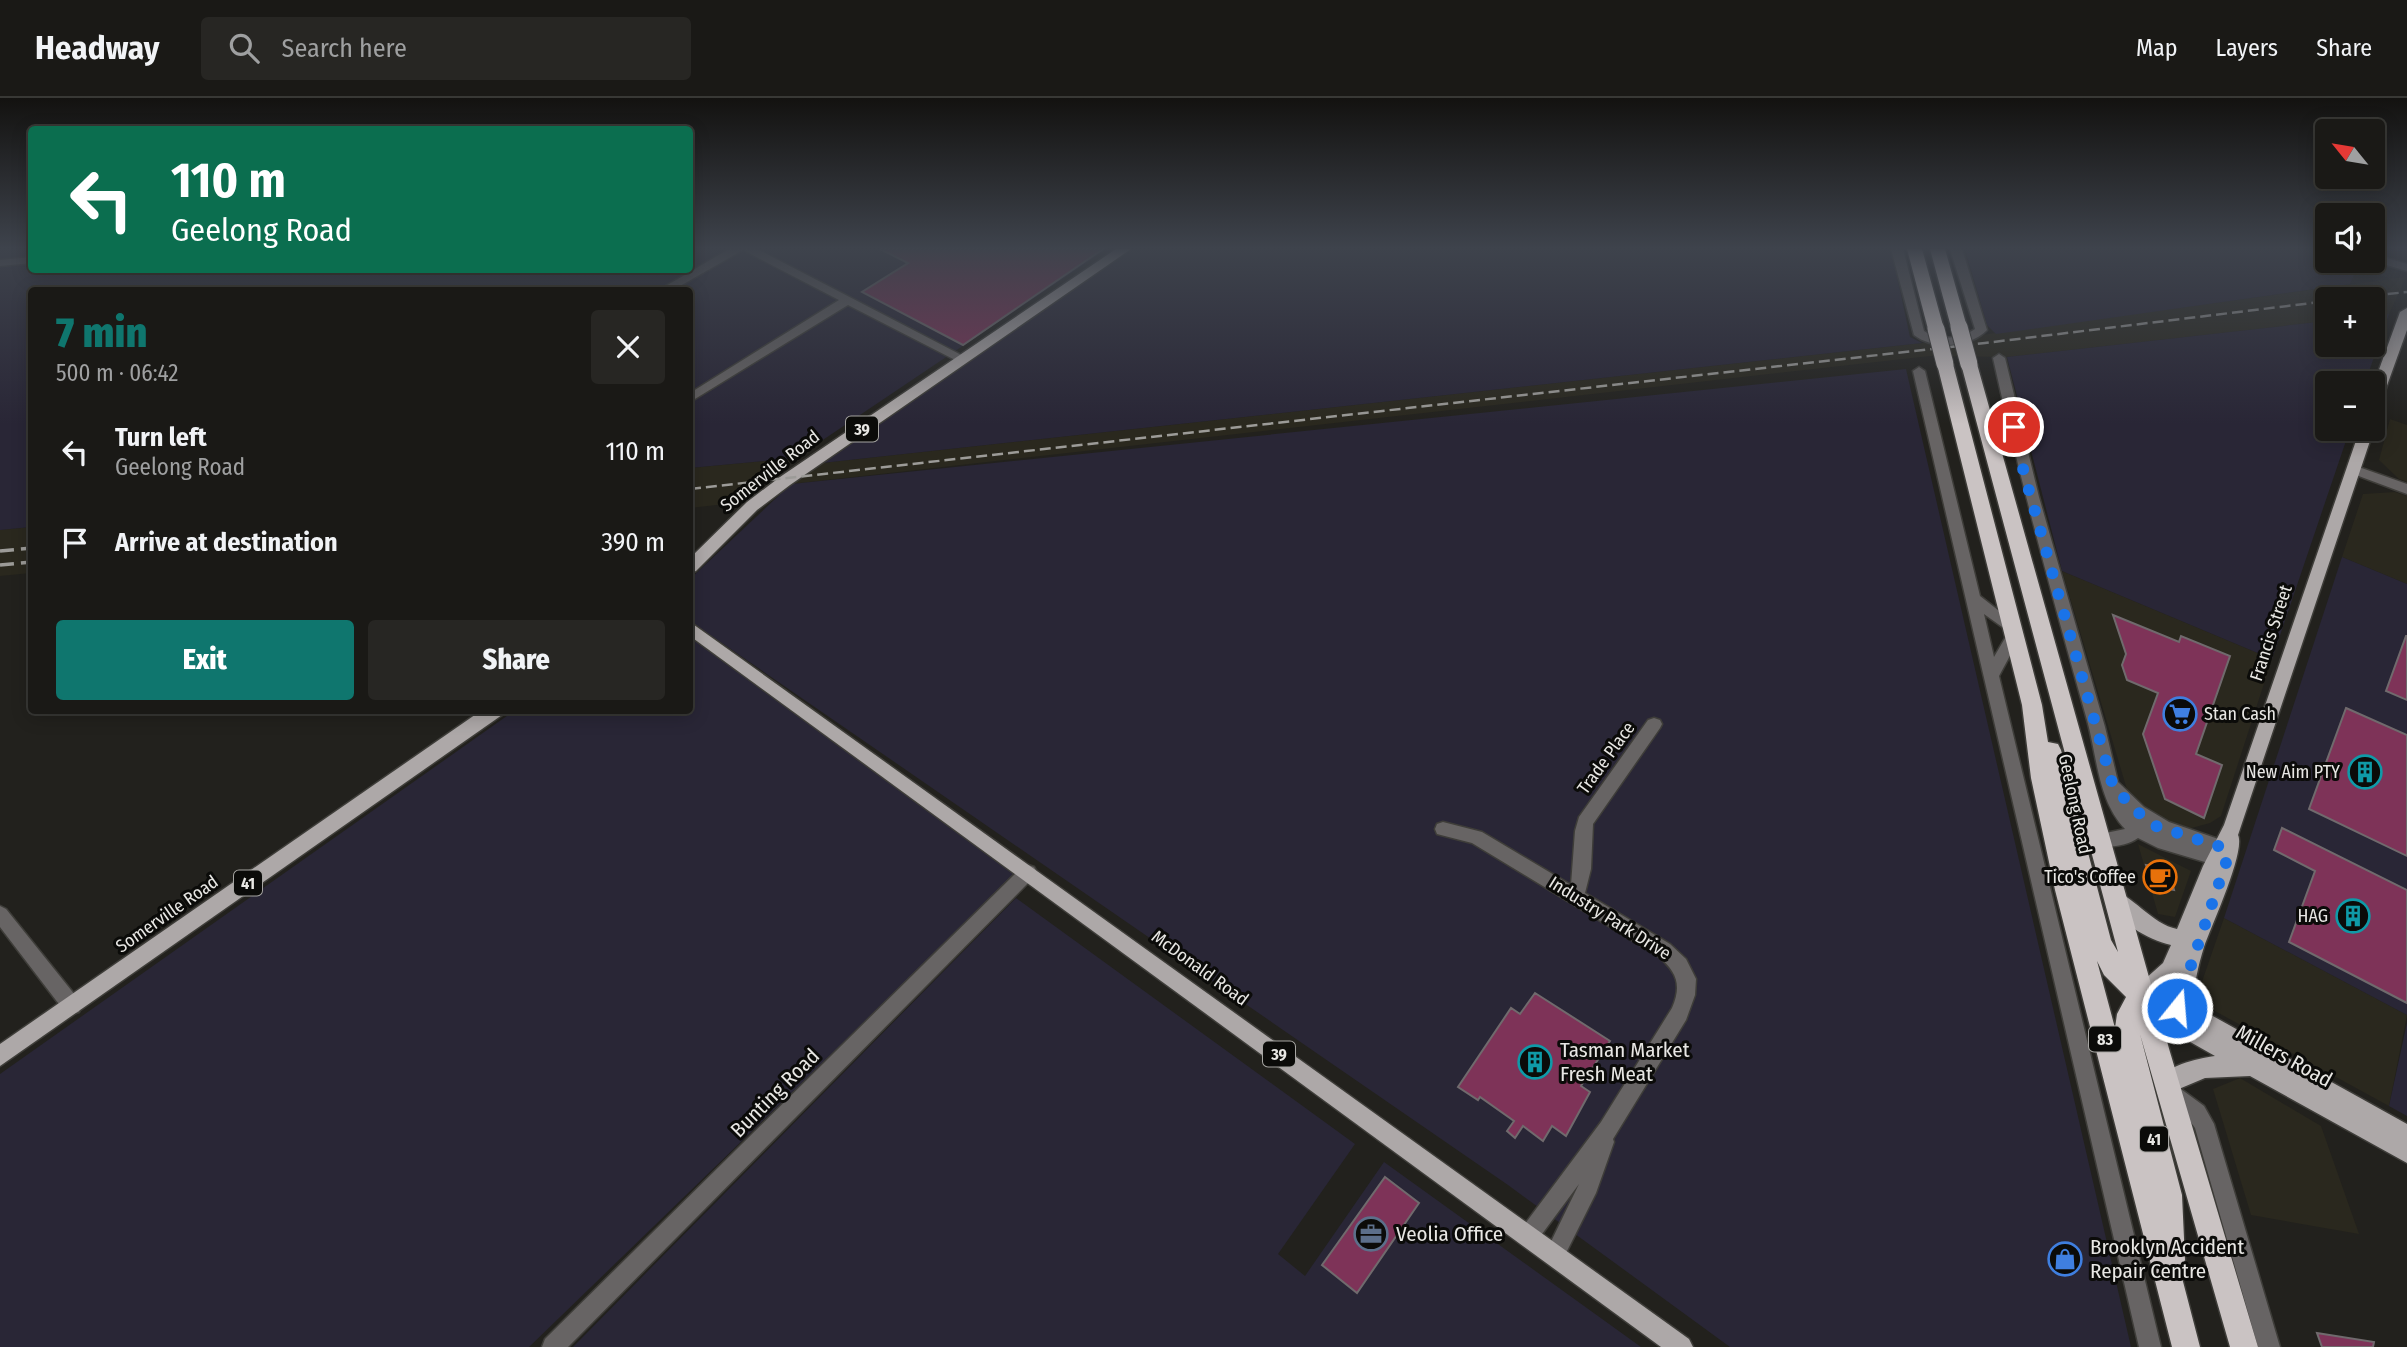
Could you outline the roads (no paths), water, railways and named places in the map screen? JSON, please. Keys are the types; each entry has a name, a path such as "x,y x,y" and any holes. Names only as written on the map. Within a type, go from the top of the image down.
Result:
{"highway":[{"name":"Geelong Road","path":"1930,307 2032,705 2042,778 2067,890 2186,1347"},
{"name":"Geelong Road","path":"1953,307 2102,840 2141,996 2244,1347"},
{"path":"2032,705 2050,749 2100,942 2113,967 2141,996"},
{"name":"41","path":"2141,996 2129,1014 2127,1037 2169,1195 2171,1286"}],"main road":[{"name":"Somerville Road","path":"693,563 752,506 785,481 1039,307"},
{"path":"2385,372 2407,312"},
{"name":"Francis Street","path":"2199,919 2363,441"},
{"name":"McDonald Road","path":"693,630 1681,1347"},
{"name":"Somerville Road","path":"0,1056 490,714"},
{"path":"2116,898 2157,933 2184,938"},
{"path":"2141,996 2171,969 2184,938 2199,919"},
{"path":"2182,1011 2184,986 2199,919"},
{"name":"Millers Road","path":"2141,996 2182,1011 2407,1152"},
{"name":"Millers Road","path":"2141,996 2182,1027 2260,1062 2407,1136"},
{"path":"2167,1086 2185,1072 2212,1066 2260,1062"}],"street":[{"path":"693,396 835,307"},
{"path":"861,307 963,359"},
{"path":"1912,307 1918,332 1924,338 1942,340 1973,337 1981,330 1974,307"},
{"path":"1998,358 2024,473 2117,807 2137,828 2165,843 2221,854"},
{"path":"1919,371 2150,1347"},
{"path":"2353,469 2407,489"},
{"path":"1973,599 2012,631 1991,677"},
{"name":"Trade Place","path":"1575,895 1582,880 1582,839 1586,822 1654,724"},
{"path":"2113,786 2135,810 2164,830 2221,854"},
{"path":"2135,810 2137,828"},
{"name":"Geelong Road","path":"2102,840 2129,836 2137,828"},
{"name":"Industry Park Drive","path":"1443,829 1460,830 1476,837 1575,895 1679,961 1687,978 1688,995 1679,1014 1608,1129 1529,1236"},
{"name":"Bunting Road","path":"553,1347 1028,872"},
{"path":"0,914 72,1006"},
{"path":"2167,1086 2193,1108 2204,1124 2269,1347"},
{"name":"Industry Park Drive","path":"1555,1254 1589,1186 1608,1129"}],"railway":[{"path":"693,489 1985,343 2277,307"},
{"path":"0,551 28,548"},
{"path":"0,565 28,562"}],"place":[{"name":"Stan Cash","path":"2180,714"},
{"name":"New Aim PTY","path":"2365,772"},
{"name":"Tico's Coffee","path":"2160,877"},
{"name":"HAG","path":"2353,916"},
{"name":"Tasman Market Fresh Meat","path":"1535,1062"},
{"name":"Veolia Office","path":"1371,1234"},
{"name":"Brooklyn Accident Repair Centre","path":"2065,1259"}]}
